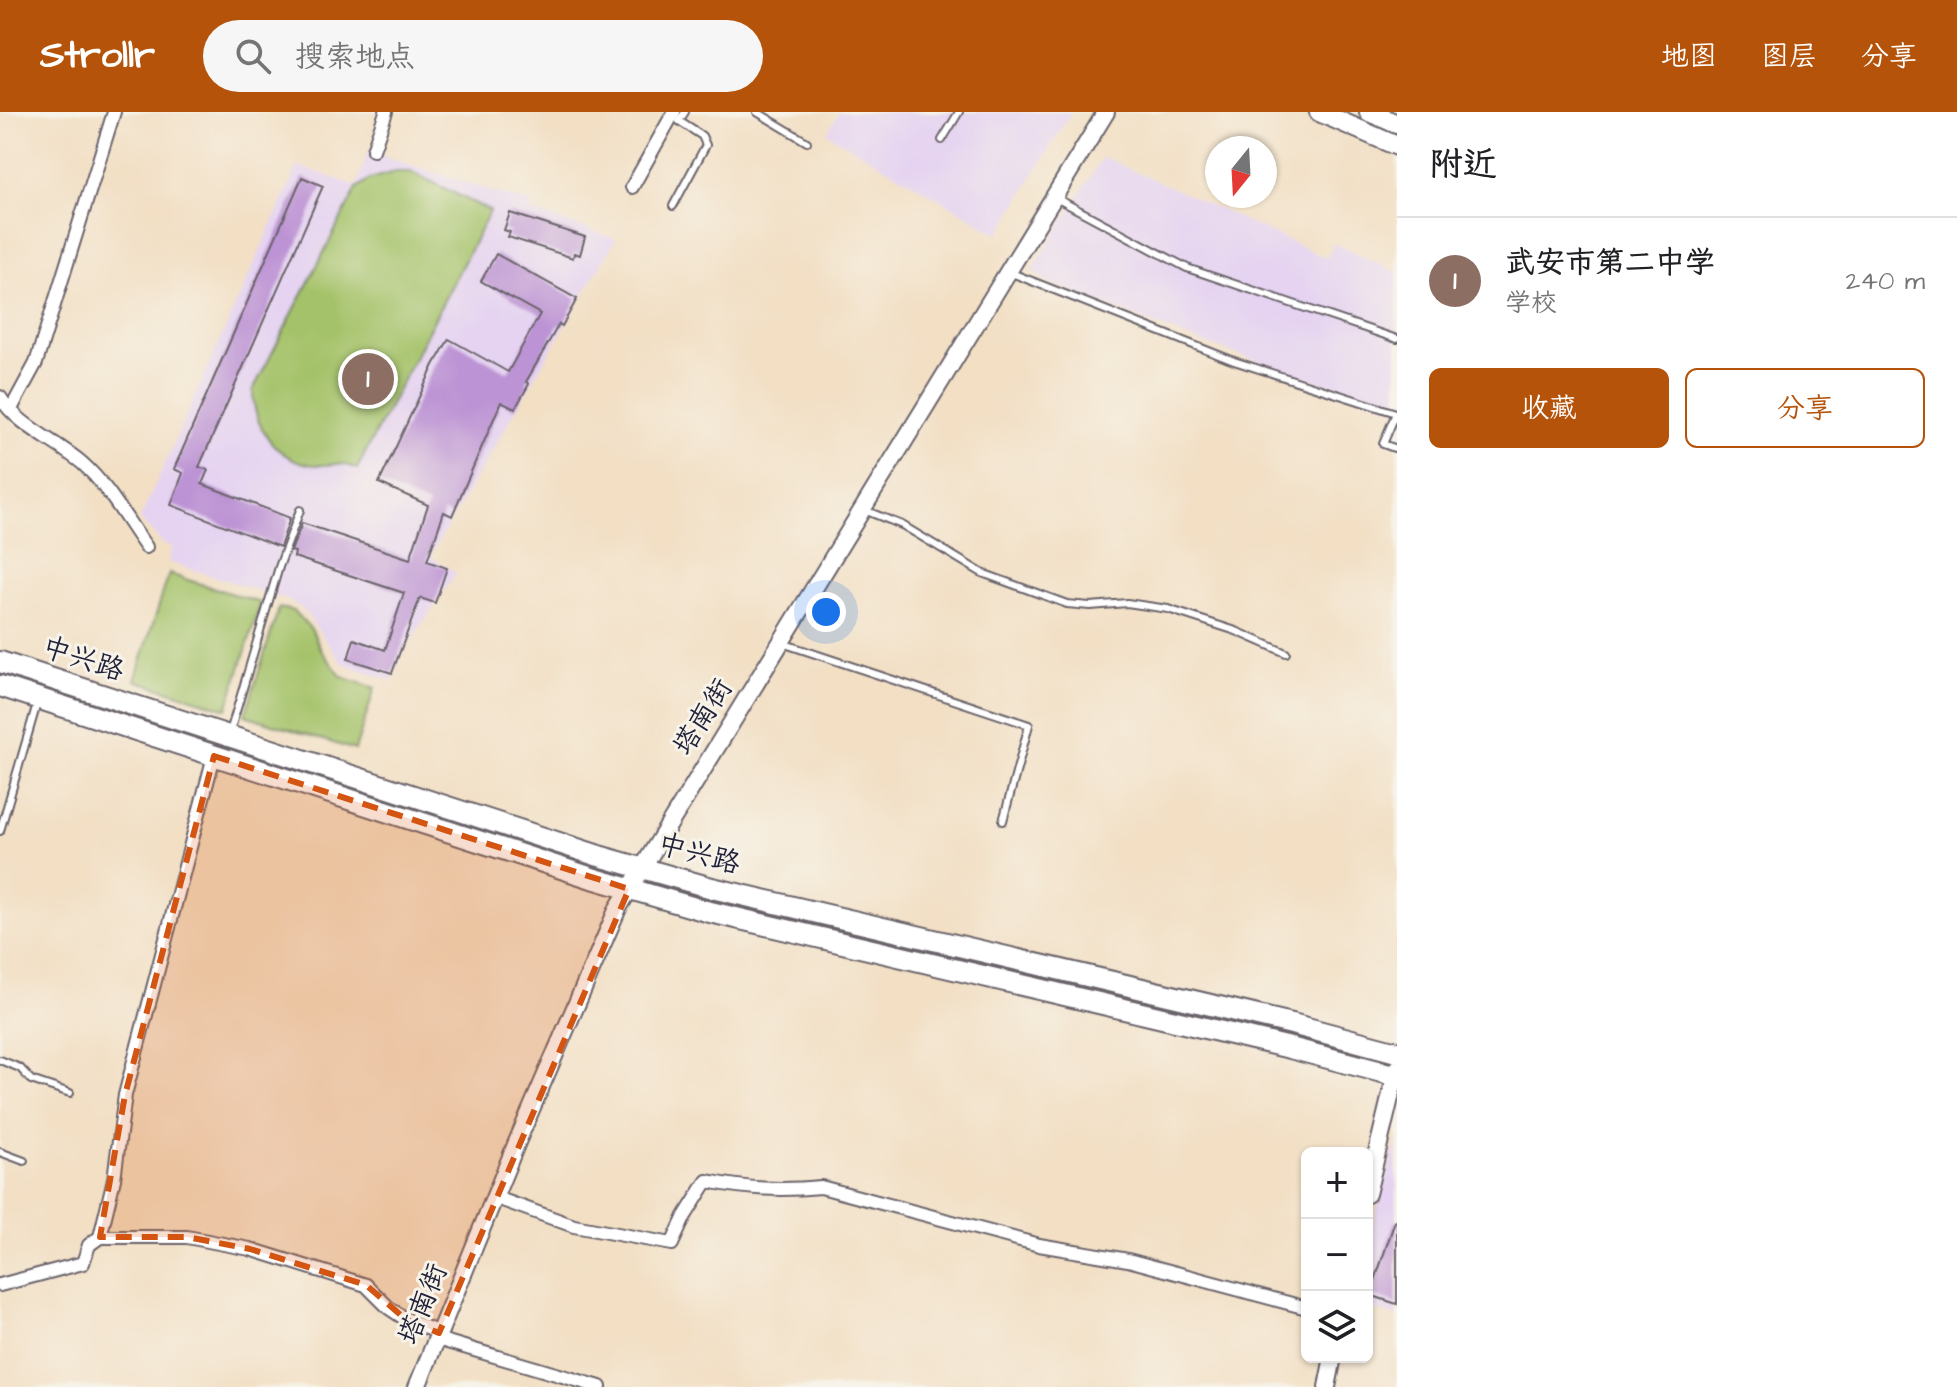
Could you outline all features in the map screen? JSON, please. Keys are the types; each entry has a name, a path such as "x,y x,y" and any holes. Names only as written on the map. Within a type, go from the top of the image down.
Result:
{"main road":[{"path":"1319,112 1397,146"},
{"path":"1369,112 1397,124"},
{"name":"中兴路","path":"0,662 641,868 712,888 1397,1052"},
{"name":"中兴路","path":"0,686 629,889 706,911 1396,1073"}],"street":[{"path":"114,112 36,363 4,404 84,465 100,482 146,547"},
{"path":"373,150 386,112"},
{"path":"632,187 674,112"},
{"name":"塔南街","path":"417,1387 608,927 641,868 1106,112"},
{"path":"100,1237 114,1179 125,1095 214,756"},
{"path":"1373,1169 1396,1073"},
{"path":"494,1197 574,1226 672,1244 707,1181 745,1189 791,1191 821,1187 1039,1245 1128,1260 1301,1306"},
{"path":"0,1285 83,1263 89,1245 100,1237 187,1237 250,1249 366,1285 404,1318 438,1336 600,1387"},
{"path":"1327,1387 1332,1363"}],"lane":[{"path":"673,206 706,145 702,136 679,121 685,112"},
{"path":"757,112 807,142"},
{"path":"942,140 959,112"},
{"path":"1054,196 1187,268 1397,339"},
{"path":"1008,271 1234,361 1396,413 1383,444 1397,449"},
{"path":"862,509 902,525 982,573 1067,604 1127,603 1168,609 1236,631 1286,653"},
{"path":"229,736 279,567 300,510"},
{"path":"780,643 1029,725 1003,821"},
{"path":"0,831 39,699"},
{"path":"0,1060 20,1068 31,1080 70,1093"},
{"path":"0,1152 24,1161"}],"highlighted area":[{"path":"214,756 629,889 439,1333 404,1318 366,1285 250,1249 187,1237 100,1237 125,1095"}],"shaded area":[{"path":"839,112 1071,112 999,234 827,133"},
{"path":"368,151 532,204 531,211 616,239 430,556 456,573 400,657 392,681 343,664 303,609 288,600 168,562 172,547 163,544 140,519 298,166 357,186"},
{"path":"1103,157 1205,203 1205,208 1216,208 1327,258 1334,243 1397,272 1397,408 1192,339 1049,283 1032,270"},
{"path":"1397,1140 1397,1317 1373,1309 1373,1223"}],"green space":[{"path":"395,172 412,172 490,211 357,469 341,464 301,462 289,457 269,440 257,417 253,390 357,188 370,179"},
{"path":"169,574 261,603 227,709 135,680"},
{"path":"279,608 294,611 312,630 321,650 342,677 375,688 355,750 245,715"}],"building":[{"path":"302,177 323,186 199,467 208,470 202,484 290,518 280,547 171,505 183,473 174,469"},
{"path":"510,213 585,237 580,255 574,253 573,258 508,237 510,232 504,230"},
{"path":"496,254 577,299 526,382 529,384 515,409 501,402 452,516 444,512 427,561 447,568 435,603 420,598 392,673 348,659 354,639 385,650 404,593 294,557 295,552 291,551 302,523 410,559 428,505 379,483 434,365 449,339 508,372 540,314 481,281"},
{"path":"1397,1221 1397,1304 1373,1296 1373,1286"}],"place":[{"name":"武安市第二中学","path":"368,379"}]}
